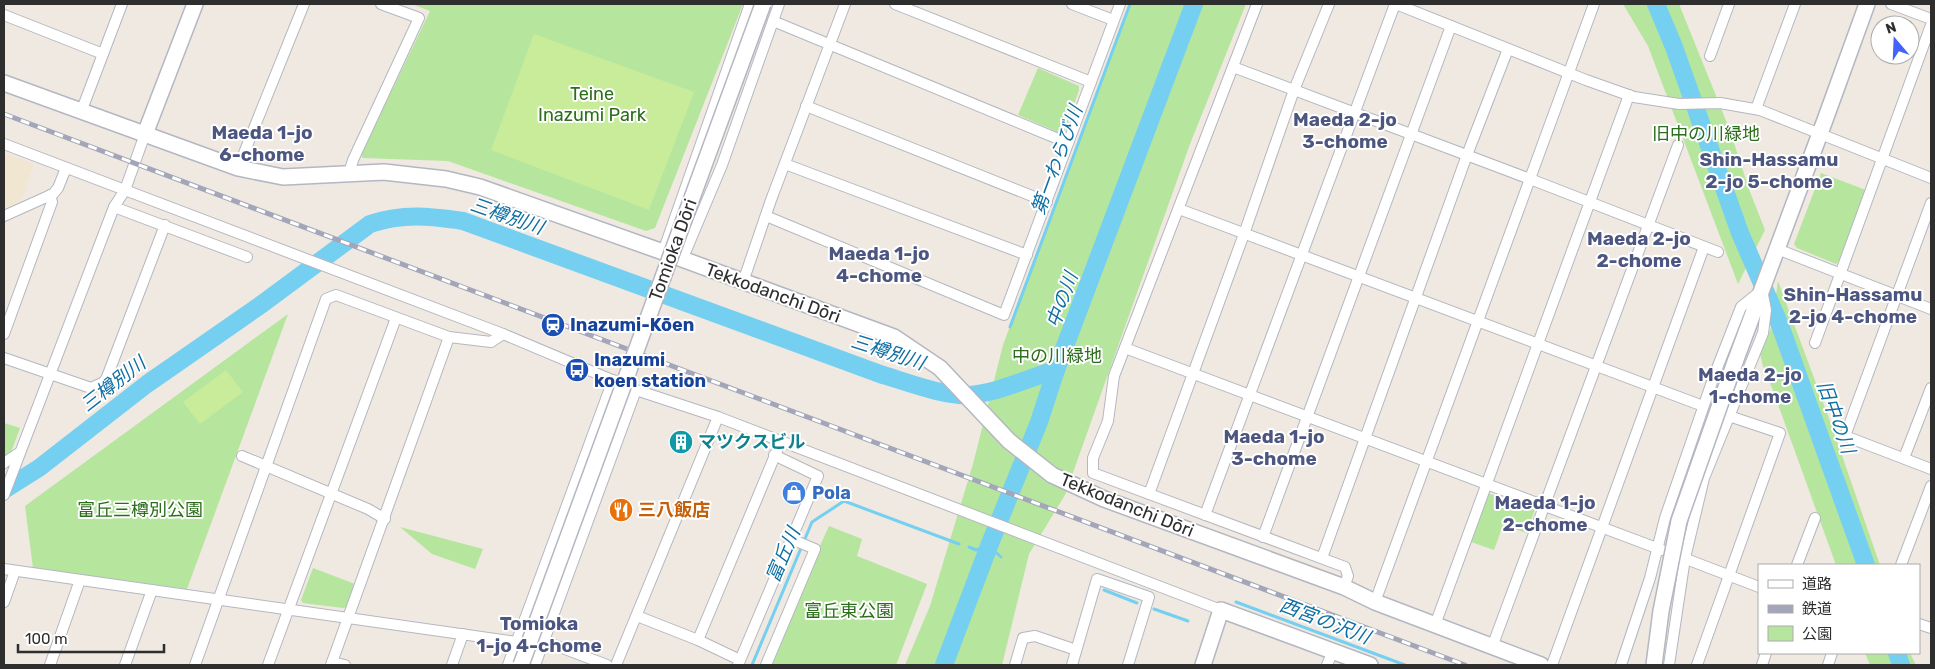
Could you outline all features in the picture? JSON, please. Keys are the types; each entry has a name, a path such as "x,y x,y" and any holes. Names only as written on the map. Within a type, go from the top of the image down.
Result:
{"street":[{"path":"81,112 122,4"},
{"path":"4,495 114,206 125,190 195,4"},
{"path":"238,168 304,4"},
{"path":"349,173 353,160 419,18 382,4"},
{"path":"664,252 750,4"},
{"name":"Tomioka Dōri","path":"521,665 763,4"},
{"path":"682,260 722,165 779,4"},
{"path":"743,282 784,164 844,4"},
{"path":"895,4 1091,82"},
{"path":"1072,4 1114,20"},
{"path":"766,216 1004,315 1120,4"},
{"path":"1257,4 1114,376 1108,421 1093,458 1093,473 1345,567 1348,576 1344,588"},
{"path":"1148,494 1244,234 1294,90 1329,4"},
{"path":"1206,515 1353,112 1395,4 1568,73 1629,95 1680,104 1720,103 1756,109 1931,178"},
{"path":"1375,602 1594,4"},
{"path":"1710,56 1729,4"},
{"path":"1756,109 1795,4"},
{"path":"1654,665 1660,611 1679,521 1735,362 1867,4"},
{"path":"1891,4 1931,19"},
{"path":"4,15 103,54"},
{"path":"773,21 1068,142"},
{"path":"1815,343 1931,25"},
{"path":"1263,537 1451,26"},
{"path":"1322,558 1467,155 1508,49"},
{"path":"1233,67 1718,252"},
{"name":"Tekkodanchi Dōri","path":"4,83 238,168 282,177 384,172 446,179 480,188 664,252 894,337 940,368 1009,440 1052,474 1104,498 1344,588 1375,602 1541,665"},
{"path":"1435,625 1488,485 1629,95"},
{"path":"806,106 1047,202"},
{"path":"4,144 503,334 636,390 780,440 1093,560 1221,610 1330,658 1370,665"},
{"path":"1492,647 1678,145"},
{"path":"784,164 1027,255"},
{"path":"4,216 50,195 58,188 66,168"},
{"path":"4,334 52,202 50,195"},
{"path":"1931,203 1845,436 1931,469"},
{"path":"114,206 247,257"},
{"path":"1179,209 1703,406"},
{"path":"4,358 91,388 104,382 165,225"},
{"path":"1552,665 1704,247"},
{"path":"1777,249 1931,309"},
{"path":"1621,665 1650,578 1665,518 1703,406 1740,307 1762,290"},
{"path":"1669,665 1685,558 1704,478 1764,326 1766,310 1762,290"},
{"path":"195,665 326,299 336,295 449,338 491,342 503,334"},
{"path":"268,665 396,318"},
{"path":"345,665 332,663 449,338"},
{"path":"1125,348 1758,587"},
{"path":"508,665 613,380"},
{"path":"1904,458 1931,388"},
{"path":"535,665 636,390"},
{"path":"1697,665 1780,433 1729,416"},
{"path":"616,665 718,417"},
{"path":"698,640 780,440"},
{"path":"637,616 698,640 739,663 818,476 774,455"},
{"path":"242,456 385,518"},
{"path":"4,462 18,458"},
{"path":"1901,564 1931,486"},
{"path":"1797,564 1815,518"},
{"path":"766,665 815,550 792,540"},
{"path":"4,569 516,642"},
{"path":"4,602 15,571"},
{"path":"1072,665 1097,579 1149,597 1128,665"},
{"path":"50,665 80,580"},
{"path":"125,665 152,590"},
{"path":"1203,665 1221,610"},
{"path":"452,665 463,634"},
{"path":"1015,665 1023,638 1035,636 1076,650"},
{"path":"544,641 607,665"}],"shaded area":[{"path":"4,153 34,164 21,201 4,208"}],"green space":[{"name":"Teine Inazumi Park","path":"412,4 743,4 655,228 646,231 448,161 363,158 361,155 430,11"},
{"name":"中の川緑地","path":"1131,4 1246,4 1190,144 1065,495 1029,554 1002,665 905,665 930,606 973,464 1003,345"},
{"name":"旧中の川緑地","path":"1623,4 1679,4 1729,128 1765,230 1738,284 1648,46"},
{"path":"534,34 694,92 649,210 491,150"},
{"path":"1038,68 1079,86 1065,131 1060,133 1018,115"},
{"path":"1821,173 1866,190 1839,261 1836,264 1797,248 1794,244"},
{"path":"1778,281 1830,421 1880,564 1836,564 1763,366 1760,354 1771,328"},
{"name":"富丘三樽別公園","path":"288,314 187,589 33,568 25,506"},
{"path":"226,370 243,392 200,424 183,402"},
{"path":"4,423 20,428 11,452 4,456"},
{"path":"1488,493 1535,509 1527,533 1503,525 1494,550 1471,542"},
{"name":"富丘東公園","path":"829,526 862,539 857,556 927,584 896,665 767,665"},
{"path":"400,527 483,549 475,569 432,554"},
{"path":"313,568 355,584 347,607 303,603 301,600"},
{"path":"1865,654 1910,654 1916,665 1870,665"}],"waterway":[{"name":"第一わらび川","path":"1010,327 1130,4"},
{"name":"中の川","path":"944,665 1039,422 1056,370 1194,4"},
{"name":"旧中の川","path":"1656,4 1674,47 1740,233 1780,325 1866,564"},
{"name":"三樽別川","path":"4,490 39,468 147,384 262,304 370,224 394,218 427,217 463,221 880,374 949,394 970,395 981,393 1003,388 1056,370"},
{"name":"富丘川","path":"752,665 812,522 844,501 959,544"},
{"name":"西宮の沢川","path":"969,547 976,550 989,546 1001,557"},
{"name":"西宮の沢川","path":"1104,590 1137,603"},
{"name":"西宮の沢川","path":"1236,602 1405,665"},
{"name":"西宮の沢川","path":"1154,609 1188,621"},
{"name":"旧中の川","path":"1897,654 1901,665"}],"railway":[{"path":"4,114 1465,665"}],"place":[{"name":"Inazumi-Kōen","path":"553,325"},
{"name":"Inazumi koen station","path":"577,370"},
{"name":"マツクスビル","path":"681,442"},
{"name":"Pola","path":"794,493"},
{"name":"三八飯店","path":"621,510"}],"district":[{"name":"Maeda 2-jo 3-chome","path":"1345,130"},
{"name":"Maeda 1-jo 6-chome","path":"262,143"},
{"name":"Shin-Hassamu 2-jo 5-chome","path":"1769,170"},
{"name":"Maeda 2-jo 2-chome","path":"1639,249"},
{"name":"Maeda 1-jo 4-chome","path":"879,264"},
{"name":"Shin-Hassamu 2-jo 4-chome","path":"1853,305"},
{"name":"Maeda 2-jo 1-chome","path":"1750,385"},
{"name":"Maeda 1-jo 3-chome","path":"1274,447"},
{"name":"Maeda 1-jo 2-chome","path":"1545,513"},
{"name":"Tomioka 1-jo 4-chome","path":"539,634"}]}
